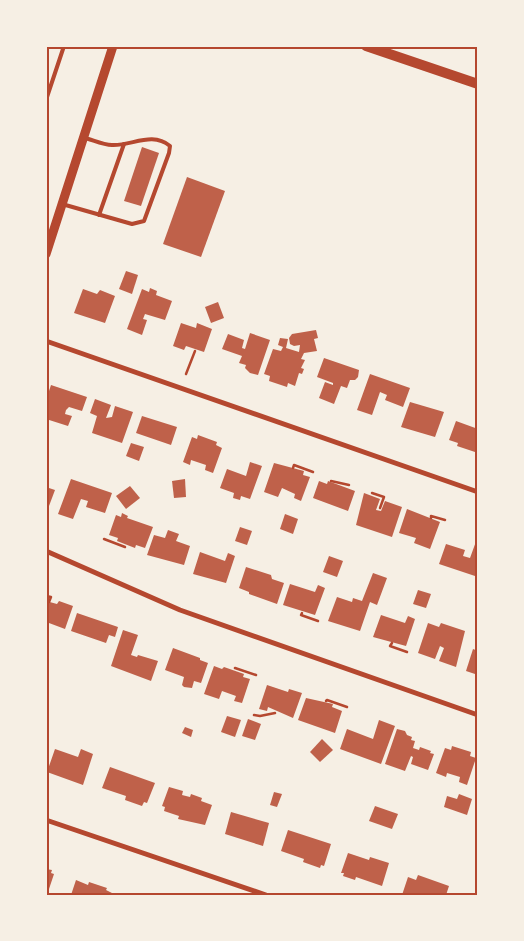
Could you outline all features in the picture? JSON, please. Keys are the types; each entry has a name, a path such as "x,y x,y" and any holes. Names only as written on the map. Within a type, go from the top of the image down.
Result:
{"main road":[{"path":"366,46 478,84"}],"street":[{"path":"46,254 113,46"},
{"path":"46,341 478,492"},
{"path":"46,551 180,610 478,715"},
{"path":"46,820 266,895"}],"lane":[{"path":"46,100 64,46"},
{"path":"62,204 132,224 144,221 169,153 170,146 164,141 154,139 106,145 84,137"},
{"path":"99,215 124,144"}],"path":[{"path":"186,374 195,351"},
{"path":"293,468 294,465 313,472"},
{"path":"331,481 349,485"},
{"path":"372,493 384,497 380,508"},
{"path":"431,518 431,516 444,520"},
{"path":"104,539 125,547"},
{"path":"46,596 51,597 49,602"},
{"path":"302,613 301,615 318,621"},
{"path":"392,643 390,646 407,652"},
{"path":"235,668 256,675"},
{"path":"326,701 347,707"},
{"path":"254,715 260,716 275,713"}],"building":[{"path":"142,147 159,153 141,206 124,201"},
{"path":"187,177 225,191 201,257 163,244"},
{"path":"126,271 138,275 132,294 119,289"},
{"path":"150,288 157,291 156,295 172,301 165,320 145,314 143,319 147,320 142,335 127,329 142,289 149,292"},
{"path":"83,289 97,294 100,290 115,296 105,323 74,313"},
{"path":"218,302 224,318 211,323 205,307"},
{"path":"181,323 196,328 197,323 212,329 204,352 186,346 184,350 173,346"},
{"path":"316,330 318,338 314,339 317,351 304,353 301,359 305,360 301,368 304,369 302,374 299,373 295,386 288,383 287,387 269,381 270,376 264,374 273,349 281,351 283,347 278,345 280,338 288,339 286,348 299,352 300,345 294,346 290,344 289,338 292,334"},
{"path":"250,333 270,340 258,375 250,373 245,368 246,365 239,363 242,356 222,349 228,334 244,340 242,348 245,349"},
{"path":"324,358 359,370 358,377 355,380 350,380 347,388 341,386 334,404 319,398 325,382 333,385 333,383 317,377"},
{"path":"370,374 410,388 403,407 385,400 387,395 380,392 372,415 357,410"},
{"path":"51,385 87,397 82,411 69,407 66,410 65,414 72,416 68,426 46,419 46,390 49,391"},
{"path":"95,399 111,405 106,418 112,417 115,406 133,412 122,443 92,433 97,416 90,413"},
{"path":"410,402 444,412 435,437 401,427"},
{"path":"142,416 177,427 171,445 136,433"},
{"path":"456,421 478,429 478,453 457,446 458,443 449,440"},
{"path":"198,435 217,442 216,445 222,448 213,473 205,470 206,465 191,460 190,465 183,462 192,437 197,439"},
{"path":"131,443 144,447 139,461 126,456"},
{"path":"250,462 262,466 250,499 241,496 240,500 233,498 234,493 220,488 227,469 246,476"},
{"path":"274,463 304,471 303,475 310,477 301,501 294,498 295,494 282,488 278,497 264,492"},
{"path":"71,479 112,493 105,513 86,507 88,501 81,499 73,519 58,514"},
{"path":"185,479 186,497 174,498 172,481"},
{"path":"319,481 327,484 328,481 355,491 348,511 313,498"},
{"path":"130,486 140,498 126,509 116,496"},
{"path":"46,487 55,490 49,506 46,505"},
{"path":"364,493 380,499 376,510 381,511 385,501 402,507 392,537 356,525"},
{"path":"407,509 440,522 430,549 414,543 416,538 399,533"},
{"path":"122,513 128,516 127,518 153,527 145,548 136,545 135,548 117,541 118,538 109,535 116,515 121,517"},
{"path":"285,514 298,519 293,534 280,529"},
{"path":"240,527 252,531 247,545 235,541"},
{"path":"168,530 179,534 176,541 190,546 184,565 147,555 154,535 165,538"},
{"path":"478,536 478,577 439,564 446,544 465,550 463,556 470,558"},
{"path":"200,552 225,561 228,553 235,556 226,583 193,574"},
{"path":"329,556 343,561 337,577 323,572"},
{"path":"246,567 271,575 272,579 284,583 277,604 249,594 249,592 239,588"},
{"path":"373,573 387,578 377,605 370,602 360,631 328,621 337,597 352,602 353,598 362,601"},
{"path":"290,584 315,592 318,585 325,588 315,615 283,605"},
{"path":"418,590 431,594 426,608 413,604"},
{"path":"46,601 57,604 59,601 73,606 65,629 49,623 46,630"},
{"path":"77,613 118,627 115,637 109,635 106,643 71,631"},
{"path":"381,615 405,623 408,616 415,619 406,646 373,637"},
{"path":"428,623 439,627 441,623 465,631 456,667 439,661 444,648 440,646 435,659 418,653"},
{"path":"123,630 138,635 131,655 137,657 138,655 158,661 151,681 111,666"},
{"path":"173,648 208,663 201,683 194,681 192,688 184,687 182,685 184,677 165,670"},
{"path":"473,649 478,651 478,675 466,671"},
{"path":"214,666 222,669 224,667 244,674 243,677 250,679 242,703 234,701 236,696 222,691 219,699 204,694"},
{"path":"267,685 288,692 289,689 302,693 293,718 268,707 267,711 259,709"},
{"path":"306,698 333,704 332,707 342,711 335,733 298,720"},
{"path":"227,716 241,720 235,737 221,732"},
{"path":"248,719 261,724 255,740 242,736"},
{"path":"379,720 395,726 381,764 340,749 347,729 373,739"},
{"path":"185,727 193,730 191,737 182,733"},
{"path":"397,729 405,731 407,735 412,737 411,740 415,741 413,748 419,750 420,747 434,754 428,770 411,764 413,757 411,756 405,771 385,764"},
{"path":"322,739 333,750 320,762 310,752"},
{"path":"452,746 471,752 470,756 476,758 467,785 459,782 460,777 447,773 446,777 436,773 445,748 451,750"},
{"path":"55,749 78,757 81,749 93,754 83,785 47,772"},
{"path":"110,767 155,783 147,803 144,802 142,806 125,800 126,796 102,788"},
{"path":"169,787 183,791 182,795 190,797 191,794 202,798 201,801 212,805 205,825 178,819 179,816 164,811 165,807 162,806"},
{"path":"274,792 282,794 277,807 270,805"},
{"path":"459,794 472,799 467,815 444,807 447,796 457,799"},
{"path":"375,806 398,814 392,829 369,821"},
{"path":"231,812 269,823 263,846 225,834"},
{"path":"288,830 331,844 324,866 321,865 320,868 303,862 304,859 281,851"},
{"path":"348,853 369,860 370,857 389,863 382,886 356,877 355,880 343,876 344,873 341,873"},
{"path":"46,869 52,870 51,873 54,874 47,895"},
{"path":"418,875 449,886 446,895 402,895 408,877 416,880"},
{"path":"76,880 88,885 89,882 107,888 106,890 112,893 112,895 71,895"}]}
